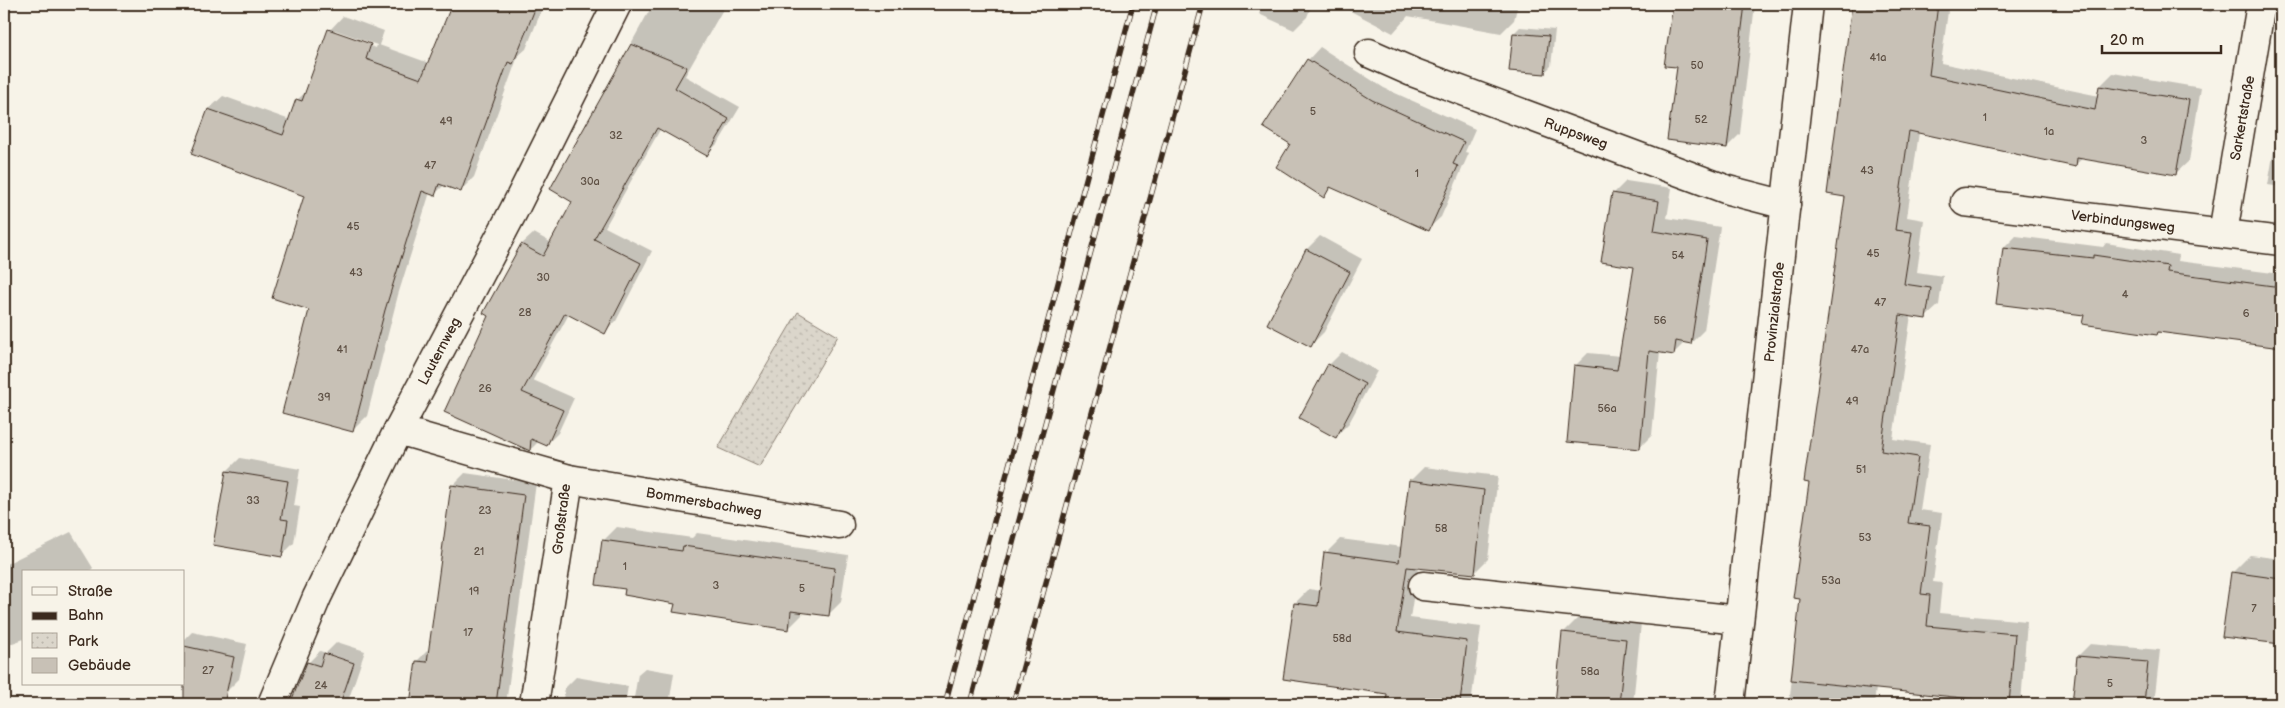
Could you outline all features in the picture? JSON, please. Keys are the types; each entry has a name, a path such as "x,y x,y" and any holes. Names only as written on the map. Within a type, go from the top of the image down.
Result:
{"street":[{"name":"Lauternweg","path":"272,704 317,597 398,430 514,210 617,4"},
{"name":"Provinzialstraße","path":"1730,704 1808,4"},
{"name":"Sarkertstraße","path":"2223,233 2261,4"},
{"name":"Ruppsweg","path":"1369,53 1412,72 1728,190 1786,205"},
{"name":"Verbindungsweg","path":"1965,202 2281,241"},
{"name":"Großstraße","path":"398,430 569,479 534,704"},
{"name":"Bommersbachweg","path":"569,479 840,525"},
{"path":"1423,586 1739,620"}],"green space":[{"path":"798,312 838,336 760,467 718,448"}],"building":[{"path":"452,4 537,4 513,64 508,62 461,192 439,184 435,196 422,191 385,310 353,432 282,413 309,310 272,298 304,196 191,154 208,109 283,135 296,99 302,101 328,29 371,44 366,59 421,79"},
{"path":"1673,4 1745,4 1727,148 1667,140 1677,67 1664,66"},
{"path":"1852,4 1938,4 1929,75 2095,110 2099,86 2189,100 2176,175 2077,158 2076,167 1909,131 1895,230 1912,232 1904,284 1931,288 1926,319 1900,315 1881,451 1918,457 1908,523 1930,526 1921,594 1930,595 1927,626 2015,634 2009,704 1973,704 1973,699 1791,680 1800,599 1793,598 1809,483 1804,482 1845,197 1827,194"},
{"path":"1513,33 1549,36 1545,74 1509,71"},
{"path":"631,44 687,67 675,88 729,119 707,156 657,128 594,239 641,263 605,334 565,313 522,392 563,410 547,446 531,439 530,451 444,412 488,316 483,313 521,244 543,256 572,202 550,189"},
{"path":"1307,59 1372,100 1464,142 1453,164 1458,166 1429,231 1330,187 1324,198 1276,167 1290,144 1263,127"},
{"path":"1612,193 1659,201 1654,231 1707,240 1691,344 1676,341 1674,355 1649,351 1640,449 1567,442 1574,365 1617,370 1634,267 1601,262"},
{"path":"2003,248 2093,258 2093,255 2168,266 2167,272 2281,287 2281,348 2158,332 2157,335 2082,324 2084,315 1996,304"},
{"path":"1306,249 1350,272 1311,347 1267,324"},
{"path":"1328,364 1365,384 1336,438 1299,418"},
{"path":"226,471 288,481 281,519 288,520 282,557 213,545"},
{"path":"1409,480 1484,490 1475,574 1407,567 1397,632 1467,641 1460,704 1386,704 1387,694 1283,679 1294,603 1318,606 1324,552 1399,562"},
{"path":"451,485 524,495 496,704 410,704 416,661 427,662"},
{"path":"602,540 682,551 683,546 835,568 829,616 791,611 789,630 673,612 675,604 624,595 625,589 596,585"},
{"path":"2231,572 2281,579 2281,644 2222,637"},
{"path":"1562,632 1626,639 1619,704 1555,704"},
{"path":"185,646 234,657 224,704 184,704"},
{"path":"324,653 354,663 340,704 290,704 307,662 320,666"},
{"path":"2077,656 2148,662 2144,704 2072,704"}],"railway":[{"path":"945,704 1133,4"},
{"path":"970,704 1157,4"},
{"path":"1013,704 1203,4"}]}
